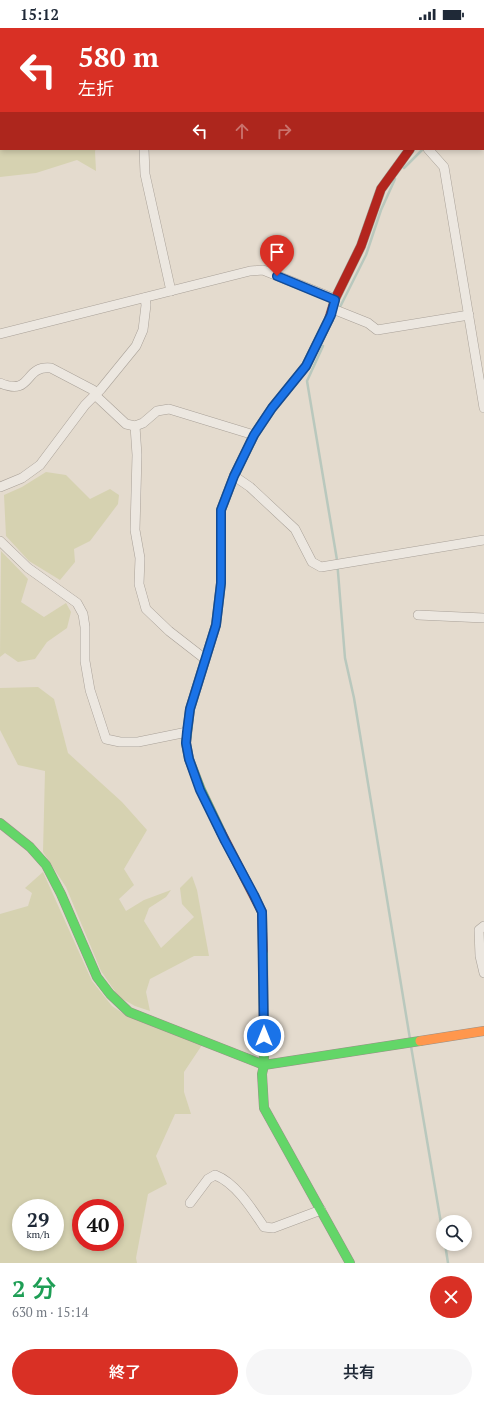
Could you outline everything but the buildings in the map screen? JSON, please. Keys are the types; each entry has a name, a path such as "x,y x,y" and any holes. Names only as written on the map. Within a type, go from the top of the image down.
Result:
{"street":[{"path":"144,150 145,174 171,291"},
{"path":"350,1263 264,1108 262,1074 264,1065 262,912 200,790 189,759 186,743 190,709 216,625 221,583 221,510 234,476 254,435 272,408 306,366 321,337 334,304 361,246 381,189 409,150"},
{"path":"430,150 444,167 484,408"},
{"path":"0,334 250,271 263,270 334,304 377,330 469,315"},
{"path":"0,487 22,478 40,465 85,405 102,389 136,346 143,330 146,305 145,298"},
{"path":"0,383 10,388 17,388 36,371 43,367 51,368 92,390 95,395 126,424 135,426 143,423 157,411 169,409 254,435"},
{"path":"135,426 137,455 135,530 140,558 139,584 146,610 169,631 205,659"},
{"path":"234,476 250,487 295,529 312,562 321,567 484,540"},
{"path":"0,541 28,568 77,603 83,614 85,627 85,661 90,690 106,739 120,742 138,742 187,732"},
{"path":"418,615 484,618"},
{"path":"0,823 30,847 46,865 61,894 97,977 110,994 129,1012 197,1040 264,1065 280,1064 484,1030"},
{"path":"484,926 479,930 480,956 484,973"},
{"path":"190,1203 208,1179 215,1175 223,1178 248,1203 264,1226 272,1228 321,1210"}],"shaded area":[{"path":"0,150 96,150 96,171 77,160 36,173 0,177"},
{"path":"46,472 66,475 90,499 110,489 119,495 118,504 90,541 74,549 75,562 60,580 29,561 6,536 4,495 22,487"},
{"path":"1,551 28,579 21,602 44,617 66,603 71,612 67,628 47,642 35,659 18,662 5,653 0,657"},
{"path":"38,687 54,699 68,753 122,802 147,830 124,869 134,885 119,899 126,911 144,900 171,890 166,897 149,908 144,921 161,948 194,917 182,904 180,888 192,876 197,890 209,956 194,956 150,979 146,992 150,1011 135,1006 119,997 101,971 66,887 43,852 45,771 18,765 0,730 0,688"},
{"path":"43,872 92,981 112,1006 127,1016 202,1045 184,1072 184,1092 191,1114 175,1114 156,1156 167,1184 148,1194 136,1258 137,1263 0,1263 0,914 28,906 32,893 25,888"}],"waterway":[{"path":"404,168 422,150"},
{"path":"339,309 366,255 381,210 395,179"},
{"path":"323,346 307,381 337,560 345,658 354,698 410,1039"},
{"path":"411,1046 440,1215"},
{"path":"446,1251 448,1263"}],"traffic: fast":[{"path":"221,832 201,790 189,759 186,743 190,709 216,625 221,583 221,510 234,476 254,435 272,408 306,366 329,319"},
{"path":"0,823 30,847 46,865 61,894 97,977 110,994 129,1012 264,1065 420,1041"},
{"path":"263,951 264,1065 262,1074 264,1108 350,1263"}],"traffic: slow":[{"path":"420,1041 484,1031"}],"traffic: jam":[{"path":"329,319 335,299 361,246 381,189 409,150"},
{"path":"221,832 262,912 263,951"}],"route":[{"path":"264,1036 262,912 200,790 189,759 186,743 190,709 216,625 221,583 221,510 234,476 254,435 272,408 306,366 331,315 335,300 277,276"}]}
